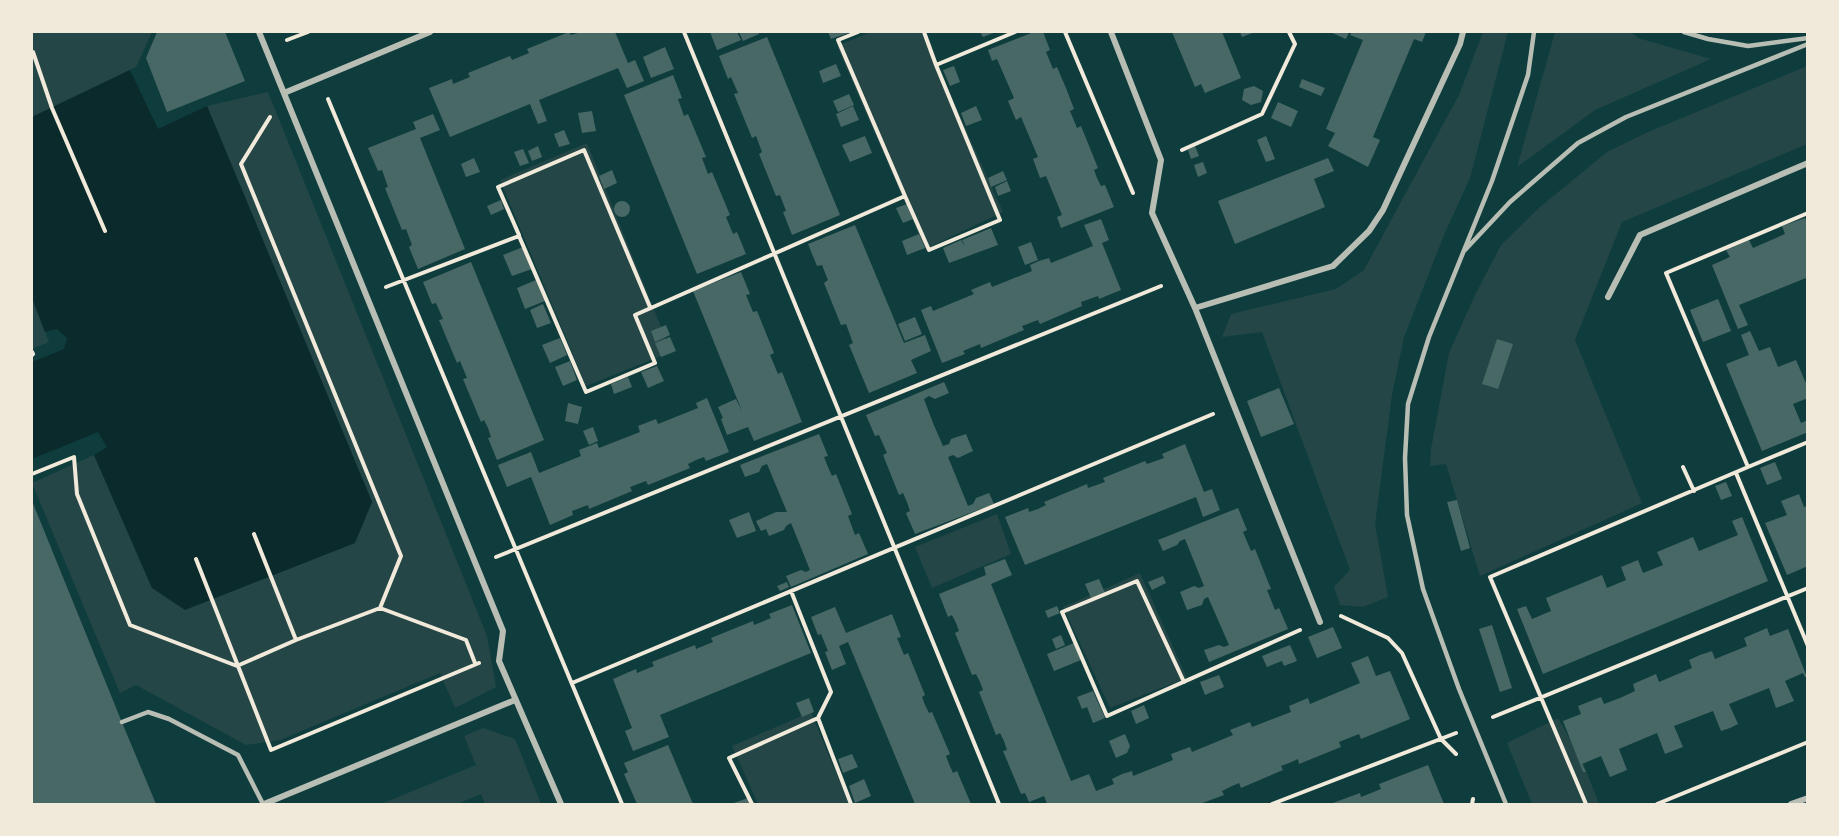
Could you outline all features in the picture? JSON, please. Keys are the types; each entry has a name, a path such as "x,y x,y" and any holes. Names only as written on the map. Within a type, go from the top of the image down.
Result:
{"street":[{"path":"259,32 503,631 499,661 561,804"},
{"path":"284,93 430,32"},
{"path":"1111,32 1161,159 1152,213 1195,308 1320,622"},
{"path":"1195,308 1333,266 1369,231 1383,210 1460,44 1463,32"},
{"path":"1608,297 1640,235 1808,163"},
{"path":"264,804 515,700"},
{"path":"1791,804 1808,798"}],"lane":[{"path":"1506,804 1473,727 1423,589 1407,515 1405,458 1408,404 1429,337 1492,181 1528,75 1534,32"},
{"path":"1684,32 1748,46 1808,38"},
{"path":"1463,252 1510,202 1578,143 1626,117 1808,44"},
{"path":"122,722 148,712 169,719 238,755 264,804"}],"path":[{"path":"684,32 999,804"},
{"path":"858,32 838,40 929,250 999,220 924,32"},
{"path":"936,65 1015,32"},
{"path":"1065,32 1131,191 1152,213"},
{"path":"1161,159 1262,114 1294,44 1289,32"},
{"path":"32,53 51,108 105,231"},
{"path":"319,78 622,804"},
{"path":"284,93 241,164 401,556 380,608"},
{"path":"650,307 584,150 498,187 586,392 655,363 635,315 904,196"},
{"path":"1748,467 1666,273 1808,213"},
{"path":"366,295 519,236"},
{"path":"476,565 1181,278"},
{"path":"572,683 1233,406"},
{"path":"1586,804 1490,577 1808,442"},
{"path":"32,474 74,457 77,494 130,625 237,666 296,640 380,608 466,640 476,664"},
{"path":"1683,467 1694,491"},
{"path":"1736,473 1808,646"},
{"path":"254,534 296,640"},
{"path":"196,559 271,750 500,654"},
{"path":"1184,682 1137,581 1062,612 1107,716 1339,615 1388,638 1402,653 1441,739 1456,754"},
{"path":"1272,804 1473,727 1808,588"},
{"path":"752,804 729,758 818,718 831,692 791,591"},
{"path":"818,718 851,804"},
{"path":"1657,804 1808,742"},
{"path":"1472,804 1473,799"}],"shaded area":[{"path":"32,32 152,32 136,67 32,117"},
{"path":"871,32 922,32 1003,212 925,249 837,46"},
{"path":"1483,32 1508,32 1470,178 1444,235 1404,337 1392,395 1375,524 1388,597 1363,607 1340,605 1334,587 1350,570 1262,332 1222,337 1231,314 1336,289 1364,270 1459,95"},
{"path":"1555,32 1631,32 1638,38 1711,59 1595,110 1517,167"},
{"path":"1807,66 1807,144 1622,222 1575,340 1642,503 1480,576 1446,464 1430,466 1431,449 1449,353 1501,245 1540,207 1607,152 1648,132"},
{"path":"130,70 158,129 207,106 372,502 355,543 185,610 152,588 94,455 107,447 98,432 32,459 32,362 64,349 67,338 57,329 45,332 32,298 32,117"},
{"path":"268,92 487,636 496,687 455,708 440,673 280,740 246,745 136,685 120,693 32,483 94,455 152,588 372,502 207,106"},
{"path":"587,143 671,352 586,386 500,180"},
{"path":"32,298 49,342 32,349"},
{"path":"997,514 1011,554 932,588 915,547"},
{"path":"1140,573 1187,678 1110,708 1063,607"},
{"path":"811,712 849,804 758,804 732,746"},
{"path":"1558,718 1582,760 1599,804 1532,804 1507,743"},
{"path":"483,728 515,739 541,804 485,804 481,794 457,804 381,804 476,765 464,736"}],"building":[{"path":"157,32 225,32 245,81 167,112 146,58"},
{"path":"569,32 571,35 581,32 615,32 628,63 635,60 644,81 627,88 618,68 539,100 547,121 538,124 530,104 450,137 429,88 452,79 453,84 470,77 468,73 510,56 512,60 529,53 527,49"},
{"path":"710,32 737,32 741,40 717,50"},
{"path":"739,32 759,32 759,34 743,41"},
{"path":"828,32 851,32 831,39"},
{"path":"980,32 996,32 983,37"},
{"path":"1034,32 1043,32 1050,50 1046,52 1053,69 1057,67 1074,109 1070,111 1077,128 1081,126 1098,168 1094,170 1097,178 1101,186 1105,185 1114,207 1061,228 1057,217 1062,215 1046,176 1040,178 1033,159 1038,157 1021,117 1016,120 1008,101 1014,98 997,59 992,61 988,50"},
{"path":"1172,32 1222,32 1241,78 1205,93 1201,84 1195,87"},
{"path":"1240,32 1255,32 1242,37"},
{"path":"1330,32 1349,32 1346,39"},
{"path":"1352,32 1426,32 1422,42 1414,39 1373,137 1380,140 1368,167 1328,146 1335,133 1326,129 1363,40 1350,35"},
{"path":"767,37 840,215 792,235 783,212 786,211 780,195 776,196 759,154 762,152 756,136 752,138 734,94 738,93 731,77 728,79 719,56"},
{"path":"665,47 674,69 651,78 643,57"},
{"path":"836,64 841,76 823,83 819,71"},
{"path":"954,66 960,82 950,86 943,70"},
{"path":"673,75 682,98 678,99 684,116 688,114 706,157 702,158 708,174 712,172 730,215 726,217 733,234 737,232 746,254 697,274 624,95"},
{"path":"1302,79 1325,88 1321,96 1299,87"},
{"path":"1254,86 1263,91 1261,102 1251,105 1242,100 1244,89"},
{"path":"849,94 854,105 838,112 833,101"},
{"path":"1278,102 1298,111 1291,127 1271,118"},
{"path":"853,106 859,120 841,127 836,114"},
{"path":"976,106 982,120 966,126 961,113"},
{"path":"592,111 596,131 582,133 578,113"},
{"path":"433,114 440,130 420,138 465,249 418,269 409,247 412,245 406,229 402,230 385,188 388,187 382,170 378,171 368,148 416,129 413,122"},
{"path":"564,130 570,144 559,147 554,134"},
{"path":"865,136 872,153 850,162 842,145"},
{"path":"1266,136 1275,159 1266,162 1257,140"},
{"path":"538,146 542,157 532,161 528,151"},
{"path":"1195,146 1199,156 1191,159 1188,150"},
{"path":"523,149 529,163 520,166 514,152"},
{"path":"474,158 480,172 466,177 461,164"},
{"path":"1328,158 1334,171 1314,179 1325,207 1235,244 1218,201"},
{"path":"1203,162 1207,173 1198,177 1194,165"},
{"path":"612,170 617,183 604,189 599,176"},
{"path":"1003,171 1007,180 991,187 988,178"},
{"path":"1007,181 1011,191 998,196 995,187"},
{"path":"501,200 504,209 491,215 487,206"},
{"path":"622,201 628,203 630,209 628,215 622,217 616,215 614,209 616,203"},
{"path":"907,204 913,219 903,223 896,208"},
{"path":"1805,218 1808,224 1808,282 1806,278 1739,305 1748,325 1738,329 1712,265 1730,257 1726,250 1749,240 1753,248 1785,234 1782,226"},
{"path":"1101,219 1109,240 1102,243 1121,290 1099,299 1098,296 1081,302 1082,306 1040,324 1038,320 1022,326 1024,330 981,348 980,344 963,351 965,354 942,363 921,310 931,306 933,311 974,294 971,290 990,282 992,287 1032,271 1030,265 1039,261 1049,258 1051,263 1093,246 1084,225"},
{"path":"855,225 904,343 925,335 931,351 911,360 917,373 869,393 849,345 853,343 846,324 841,325 824,283 828,280 822,265 817,266 808,244"},
{"path":"991,228 998,245 949,263 943,248 961,240 965,247 962,240"},
{"path":"919,234 925,248 907,255 902,241"},
{"path":"1031,242 1038,260 1025,265 1018,247"},
{"path":"523,247 532,269 512,276 503,255"},
{"path":"471,262 544,440 497,460 488,438 491,437 488,428 484,420 481,422 463,379 467,378 460,361 457,363 439,320 443,319 436,303 432,304 423,282"},
{"path":"741,272 750,294 746,295 753,312 757,311 774,353 770,355 778,374 782,372 802,422 754,441 748,427 727,435 718,407 736,399 742,411 693,291"},
{"path":"536,280 545,301 525,309 517,288"},
{"path":"1718,299 1731,331 1703,342 1690,310"},
{"path":"543,304 551,323 537,328 530,310"},
{"path":"915,317 922,334 905,341 898,324"},
{"path":"666,325 670,335 655,342 651,331"},
{"path":"1750,331 1759,351 1770,347 1778,367 1796,360 1808,388 1808,398 1793,404 1801,423 1808,420 1808,432 1762,451 1726,364 1749,355 1741,335"},
{"path":"670,337 676,351 661,357 655,343"},
{"path":"560,338 567,355 550,363 542,345"},
{"path":"1497,339 1513,344 1498,389 1482,384"},
{"path":"570,361 577,380 563,386 555,367"},
{"path":"657,366 664,381 648,388 641,372"},
{"path":"628,377 632,387 614,394 611,384"},
{"path":"944,382 949,393 935,399 929,396 924,399 933,423 943,446 949,444 951,439 966,434 973,451 958,458 953,455 948,457 968,506 973,504 976,498 989,493 994,504 915,534 906,513 910,511 907,502 903,493 899,495 883,455 887,453 879,435 875,436 866,415"},
{"path":"1279,388 1294,424 1261,437 1247,401"},
{"path":"707,398 729,452 706,461 704,457 696,460 688,464 690,468 648,485 646,481 630,487 632,491 589,509 588,505 572,511 573,515 550,525 531,477 507,487 498,465 531,452 539,473 581,456 579,450 597,443 599,448 640,432 638,426 656,419 658,424 698,408 696,403"},
{"path":"568,403 582,407 578,424 565,421"},
{"path":"593,427 598,441 589,445 583,431"},
{"path":"819,434 828,456 824,457 828,467 832,476 836,474 852,514 848,516 855,535 859,533 868,554 791,587 786,576 801,570 806,572 810,570 791,523 784,530 769,536 766,529 761,531 756,521 776,512 787,512 767,464 762,466 759,472 745,477 740,465"},
{"path":"1185,444 1204,492 1212,489 1220,510 1203,517 1196,497 1025,565 1005,517 1028,508 1029,512 1038,509 1046,505 1044,502 1087,484 1088,488 1105,482 1103,478 1145,461 1147,464 1164,458 1162,454"},
{"path":"1775,462 1782,479 1767,485 1760,468"},
{"path":"1726,482 1732,496 1721,500 1715,486"},
{"path":"1799,494 1804,507 1808,506 1808,566 1787,575 1765,523 1787,515 1781,501"},
{"path":"1457,500 1470,548 1461,551 1447,502"},
{"path":"32,501 121,720 156,804 32,804"},
{"path":"1238,508 1247,530 1243,532 1251,551 1255,549 1271,589 1267,590 1275,610 1279,608 1288,629 1209,662 1204,650 1219,645 1224,647 1229,645 1208,597 1204,599 1202,605 1187,610 1180,592 1194,586 1199,588 1204,586 1185,539 1163,551 1158,540"},
{"path":"749,512 756,531 737,538 729,520"},
{"path":"1742,517 1768,581 1543,674 1517,609 1526,606 1532,619 1551,611 1546,598 1602,575 1607,588 1626,580 1621,567 1638,560 1643,573 1663,565 1657,552 1693,537 1699,551 1738,535 1732,521"},
{"path":"1005,559 1012,575 991,584 1071,781 1089,774 1096,791 1114,784 1112,779 1122,774 1132,771 1133,776 1173,760 1171,754 1190,747 1192,752 1233,735 1230,730 1250,722 1252,727 1291,712 1289,706 1308,698 1310,704 1360,683 1351,663 1368,656 1376,676 1390,671 1410,719 1361,739 1359,734 1339,742 1341,747 1299,764 1298,759 1281,766 1283,770 1241,788 1239,783 1222,791 1224,795 1200,804 1047,804 1044,796 1029,802 1025,793 1021,794 1003,751 1007,750 1004,741 1000,733 996,735 979,692 983,690 980,682 976,674 972,675 955,633 959,631 956,623 952,615 948,617 939,594 986,575 984,567"},
{"path":"1163,576 1166,583 1152,590 1148,582"},
{"path":"1099,579 1105,593 1091,598 1085,584"},
{"path":"787,582 789,587 780,591 777,586"},
{"path":"792,605 811,653 660,715 669,737 633,751 625,731 632,728 613,679 636,669 637,673 654,666 652,662 695,645 696,649 713,642 711,638 753,621 754,625 771,618 769,614"},
{"path":"1057,606 1060,613 1048,618 1045,611"},
{"path":"835,607 846,633 892,614 901,637 897,638 904,655 908,653 925,695 922,697 925,705 929,713 932,712 950,754 946,756 949,764 953,773 957,771 971,804 915,804 848,642 839,646 846,664 832,670 825,652 828,651 811,617"},
{"path":"1492,625 1512,688 1500,692 1479,629"},
{"path":"1333,627 1342,648 1317,658 1308,637"},
{"path":"1767,628 1770,636 1788,629 1807,677 1803,673 1785,681 1794,701 1776,708 1769,688 1729,704 1738,724 1730,728 1721,731 1713,711 1674,726 1683,747 1665,754 1657,733 1619,749 1627,770 1610,777 1601,756 1582,764 1586,772 1583,772 1563,721 1581,714 1578,706 1601,697 1604,704 1620,698 1635,691 1633,684 1656,674 1659,682 1692,668 1689,660 1700,655 1712,651 1715,659 1747,646 1744,638"},
{"path":"1061,635 1065,645 1056,649 1052,639"},
{"path":"1074,643 1081,660 1054,671 1047,654"},
{"path":"1290,645 1297,661 1284,666 1282,661 1267,667 1262,656"},
{"path":"1219,675 1224,687 1205,695 1200,682"},
{"path":"1093,691 1105,718 1093,723 1087,707 1082,709 1077,697"},
{"path":"809,698 814,712 802,717 796,703"},
{"path":"1144,705 1149,718 1136,724 1131,711"},
{"path":"1125,734 1130,746 1127,753 1116,758 1109,741"},
{"path":"668,745 693,804 637,804 624,774 628,772 624,763"},
{"path":"852,754 858,767 843,773 838,759"},
{"path":"1428,765 1444,804 1330,804 1360,793 1361,797 1381,789 1379,784"},
{"path":"864,779 871,796 855,803 849,786"},
{"path":"748,798 751,804 731,804"}]}
